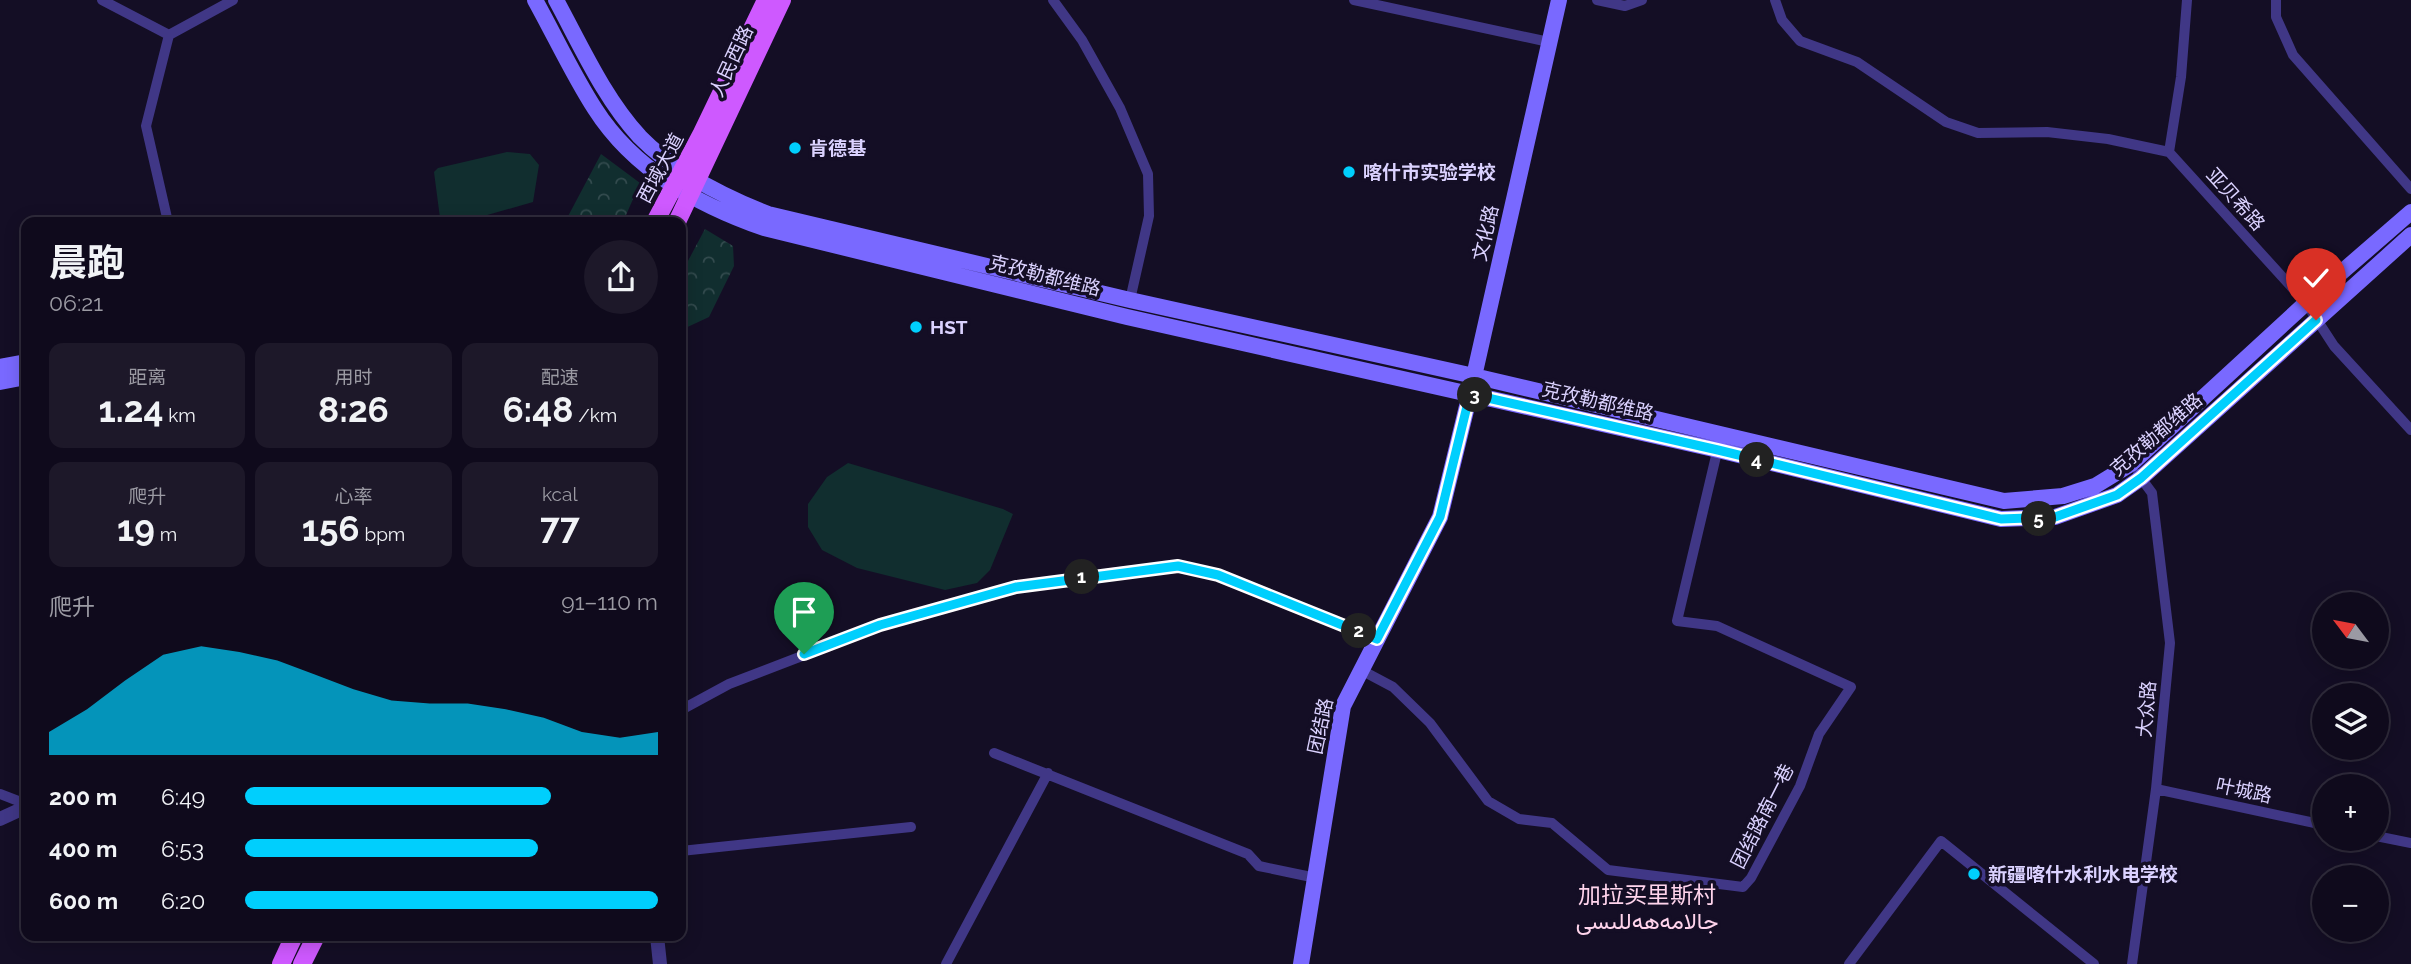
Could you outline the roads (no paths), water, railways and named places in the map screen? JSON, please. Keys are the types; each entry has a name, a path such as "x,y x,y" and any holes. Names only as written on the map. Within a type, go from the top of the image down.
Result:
{"main road":[{"path":"536,0 596,110 632,153 652,172 674,186 694,187"},
{"path":"556,0 613,103 641,137 682,169 694,187"},
{"name":"人民西路","path":"710,136 766,0"},
{"name":"人民西路","path":"710,136 782,0"},
{"name":"文化路","path":"1470,394 1559,0"},
{"name":"西域大道","path":"658,217 682,169 710,136"},
{"name":"西域大道","path":"679,217 694,187 710,136"},
{"name":"克孜勒都维路","path":"694,187 768,214 1130,300 1474,376 2001,519 2055,517 2117,495 2136,471 2306,303 2411,212"},
{"name":"克孜勒都维路","path":"694,187 724,214 764,228 1127,317 1470,394 1719,443"},
{"name":"克孜勒都维路","path":"2136,471 2316,320 2411,235"},
{"path":"0,367 21,363"},
{"path":"0,382 21,378"},
{"name":"团结路","path":"1301,964 1343,706 1440,517 1470,394"},
{"path":"281,964 292,941"},
{"path":"302,964 314,941"}],"street":[{"path":"102,0 169,35"},
{"path":"167,217 146,126 169,35 233,0"},
{"path":"1053,0 1082,40 1120,108 1148,174 1149,216 1130,300"},
{"path":"1354,0 1549,42"},
{"path":"1597,0 1625,6 1642,0"},
{"path":"1775,0 1782,20 1800,41 1857,62 1946,122 1978,134 2047,132 2108,139 2169,152 2181,77 2187,0"},
{"path":"2276,0 2276,17 2293,55 2411,190"},
{"name":"亚贝希路","path":"2169,152 2306,303 2334,346 2411,430"},
{"name":"团结路南一巷","path":"1361,670 1393,687 1430,723 1488,801 1519,819 1552,823 1608,870 1743,887 1758,866 1800,786 1819,734 1851,687 1717,626 1677,621 1719,443"},
{"name":"大众路","path":"2132,964 2156,789 2170,643 2152,493 2136,471"},
{"path":"686,707 729,684 880,625 1016,587 1178,566 1218,575 1377,639"},
{"path":"994,753 1248,854 1259,866 1316,878"},
{"path":"946,964 1048,773"},
{"name":"叶城路","path":"2156,789 2312,822"},
{"path":"0,794 21,804"},
{"path":"0,820 21,809"},
{"path":"686,850 911,827"},
{"path":"2389,839 2411,843"},
{"path":"1849,964 1941,841 2094,964"},
{"path":"658,941 660,964"}],"place":[{"name":"肯德基","path":"795,148"},
{"name":"喀什市实验学校","path":"1349,172"},
{"name":"HST","path":"916,327"},
{"name":"新疆喀什水利水电学校","path":"1974,874"}],"district":[{"name":"加拉买里斯村 جالامەھەللىسى","path":"1647,907"}]}
